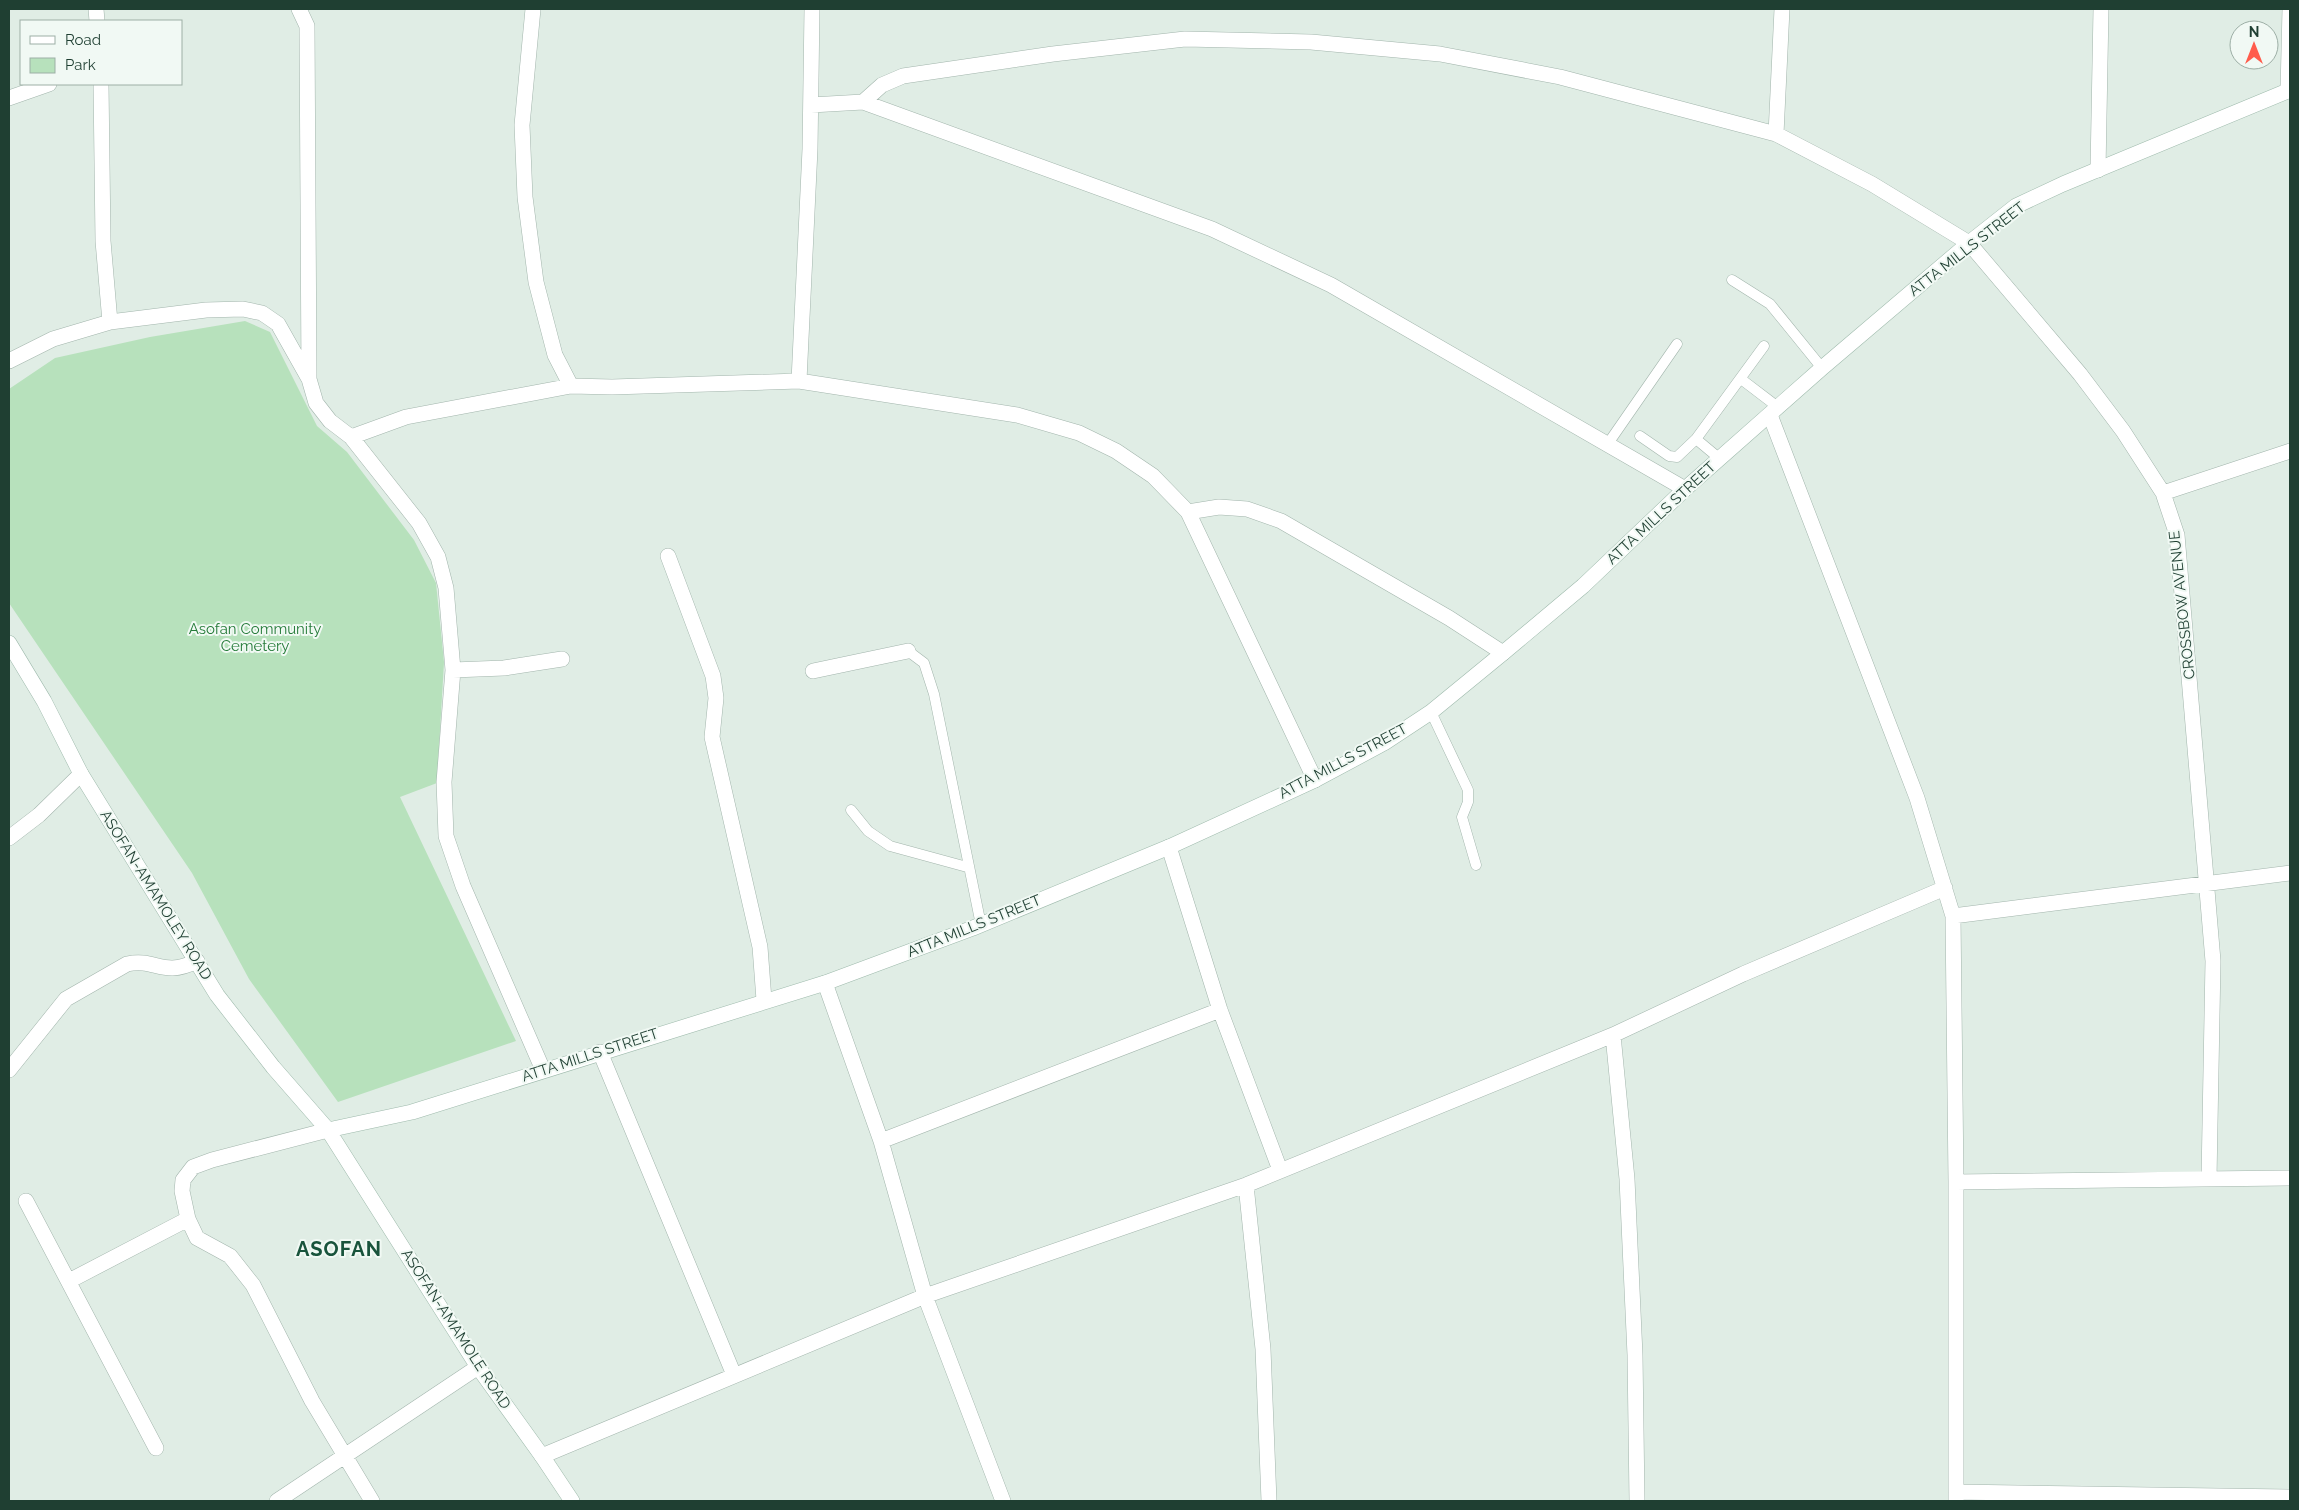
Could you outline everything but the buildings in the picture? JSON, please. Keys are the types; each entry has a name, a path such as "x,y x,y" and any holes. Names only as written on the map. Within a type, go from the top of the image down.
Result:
{"street":[{"path":"299,9 307,26 309,379"},
{"path":"533,9 522,125 525,198 536,282 555,355 571,386"},
{"path":"799,382 811,105 812,9"},
{"path":"1776,134 1782,9"},
{"path":"2098,170 2102,9"},
{"path":"2289,90 2290,9"},
{"name":"CROSSBOW AVENUE","path":"863,102 882,85 903,76 1053,54 1184,39 1311,42 1440,54 1560,77 1776,134 1872,184 1969,243 2080,374 2123,431 2162,493 2177,535 2208,884 2213,962 2209,1179"},
{"path":"9,98 46,85"},
{"path":"101,85 103,241 110,322"},
{"name":"ATTA MILLS STREET","path":"372,1501 312,1401 253,1285 230,1256 197,1238 188,1219 182,1191 183,1180 193,1167 212,1160 328,1130 412,1112 764,1000 826,983 980,925 1169,847 1315,780 1384,743 1431,712 1583,586 1720,458 1822,368 1969,243 2016,206 2289,90"},
{"path":"811,105 863,102 1212,229 1331,285 1685,490"},
{"path":"9,361 53,339 110,322 206,310 242,309 262,313 278,324 309,379 316,403 330,421 351,437 418,523 438,557 446,588 454,670 444,782 446,836 463,886 543,1070"},
{"path":"351,437 406,417 571,386 612,387 799,382 1016,415 1079,433 1116,451 1153,476 1188,512 1315,780"},
{"path":"1774,412 1917,798 1953,916 1956,1182 1956,1497 2234,1499 2290,1497"},
{"path":"2162,493 2290,451"},
{"path":"1188,512 1220,507 1247,509 1281,521 1449,618 1503,653"},
{"path":"668,556 713,676 716,698 712,737 760,947 764,1000"},
{"name":"ASOFAN-AMAMOLEY ROAD","path":"9,643 44,701 81,774 222,1002 328,1130"},
{"path":"812,671 908,651"},
{"path":"454,670 504,668 562,658"},
{"path":"9,838 38,815 81,774"},
{"path":"1169,847 1220,1010 1280,1170"},
{"path":"1953,916 2290,873"},
{"path":"542,1456 925,1296 1246,1185 1613,1034 1743,974 1945,888"},
{"path":"9,1070 56,1009 74,993 127,964 137,962 170,969 180,969 197,961"},
{"path":"826,983 881,1142 925,1296 1003,1501"},
{"path":"881,1142 1220,1010"},
{"path":"1613,1034 1627,1179 1635,1355 1637,1501"},
{"path":"600,1052 734,1375"},
{"name":"ASOFAN-AMAMOLE ROAD","path":"328,1130 478,1367 572,1501"},
{"path":"1956,1182 2290,1178"},
{"path":"1246,1185 1263,1349 1269,1501"},
{"path":"26,1201 70,1281 156,1448"},
{"path":"70,1281 188,1219"},
{"path":"277,1501 478,1367"}],"lane":[{"path":"1732,280 1770,304 1822,368"},
{"path":"1607,445 1677,344"},
{"path":"1640,436 1669,456 1677,457 1696,439 1764,346"},
{"path":"1741,379 1774,412"},
{"path":"1696,439 1720,458"},
{"path":"908,651 924,663 934,694 980,925"},
{"path":"1431,712 1468,790 1468,802 1462,817 1476,866"},
{"path":"852,810 868,831 890,846 967,867"}],"green space":[{"name":"Asofan Community Cemetery","path":"245,321 270,332 317,426 347,452 414,540 436,583 444,662 437,783 400,797 516,1041 338,1102 249,979 192,873 9,603 9,389 55,358 150,337"}],"district":[{"name":"ASOFAN","path":"339,1249"}]}
